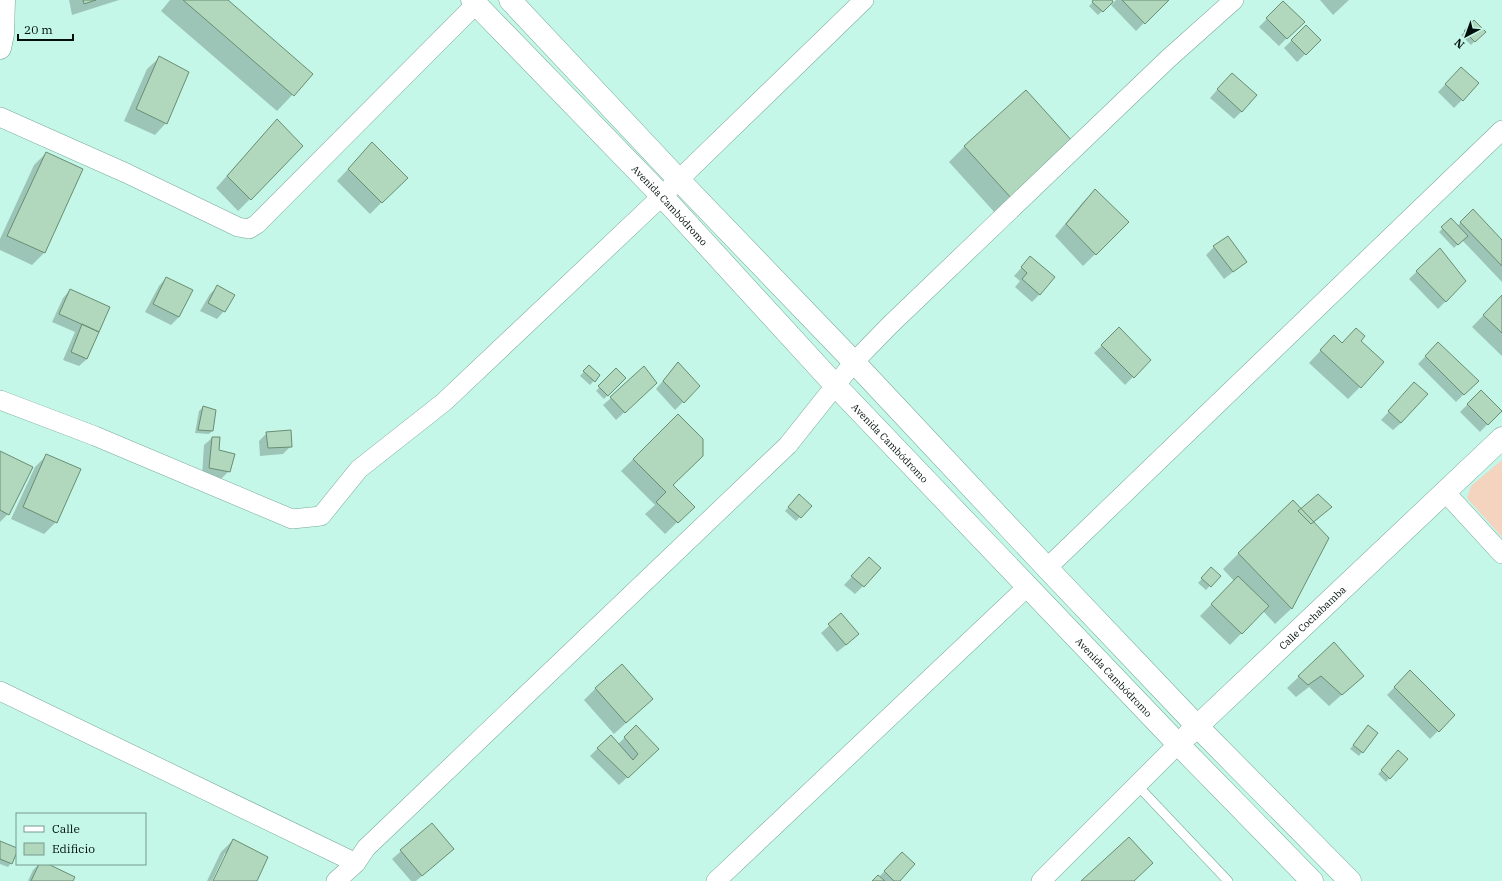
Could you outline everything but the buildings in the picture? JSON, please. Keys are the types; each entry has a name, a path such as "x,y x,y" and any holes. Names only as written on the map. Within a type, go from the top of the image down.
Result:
{"street":[{"path":"0,48 3,34 4,0"},
{"path":"510,0 679,180 854,362 1047,568 1198,726 1350,881"},
{"path":"0,400 95,436 292,519 321,516 359,469 444,402 679,180 864,0"},
{"path":"336,881 356,863 366,848 788,445 854,362 890,325 1169,58 1234,0"},
{"path":"0,117 126,173 238,227 249,229 262,219 474,2"},
{"name":"Avenida Cambódromo","path":"474,2 662,196 835,385 1178,744 1312,881"},
{"path":"1047,568 1502,130"},
{"name":"Calle Cochabamba","path":"1041,881 1138,786 1178,744 1502,438"},
{"path":"1445,492 1502,554"},
{"path":"716,881 1028,586"},
{"path":"0,691 356,863"}],"lane":[{"path":"1138,786 1228,881"}],"shaded area":[{"path":"1502,460 1502,537 1467,498 1471,486"}]}
